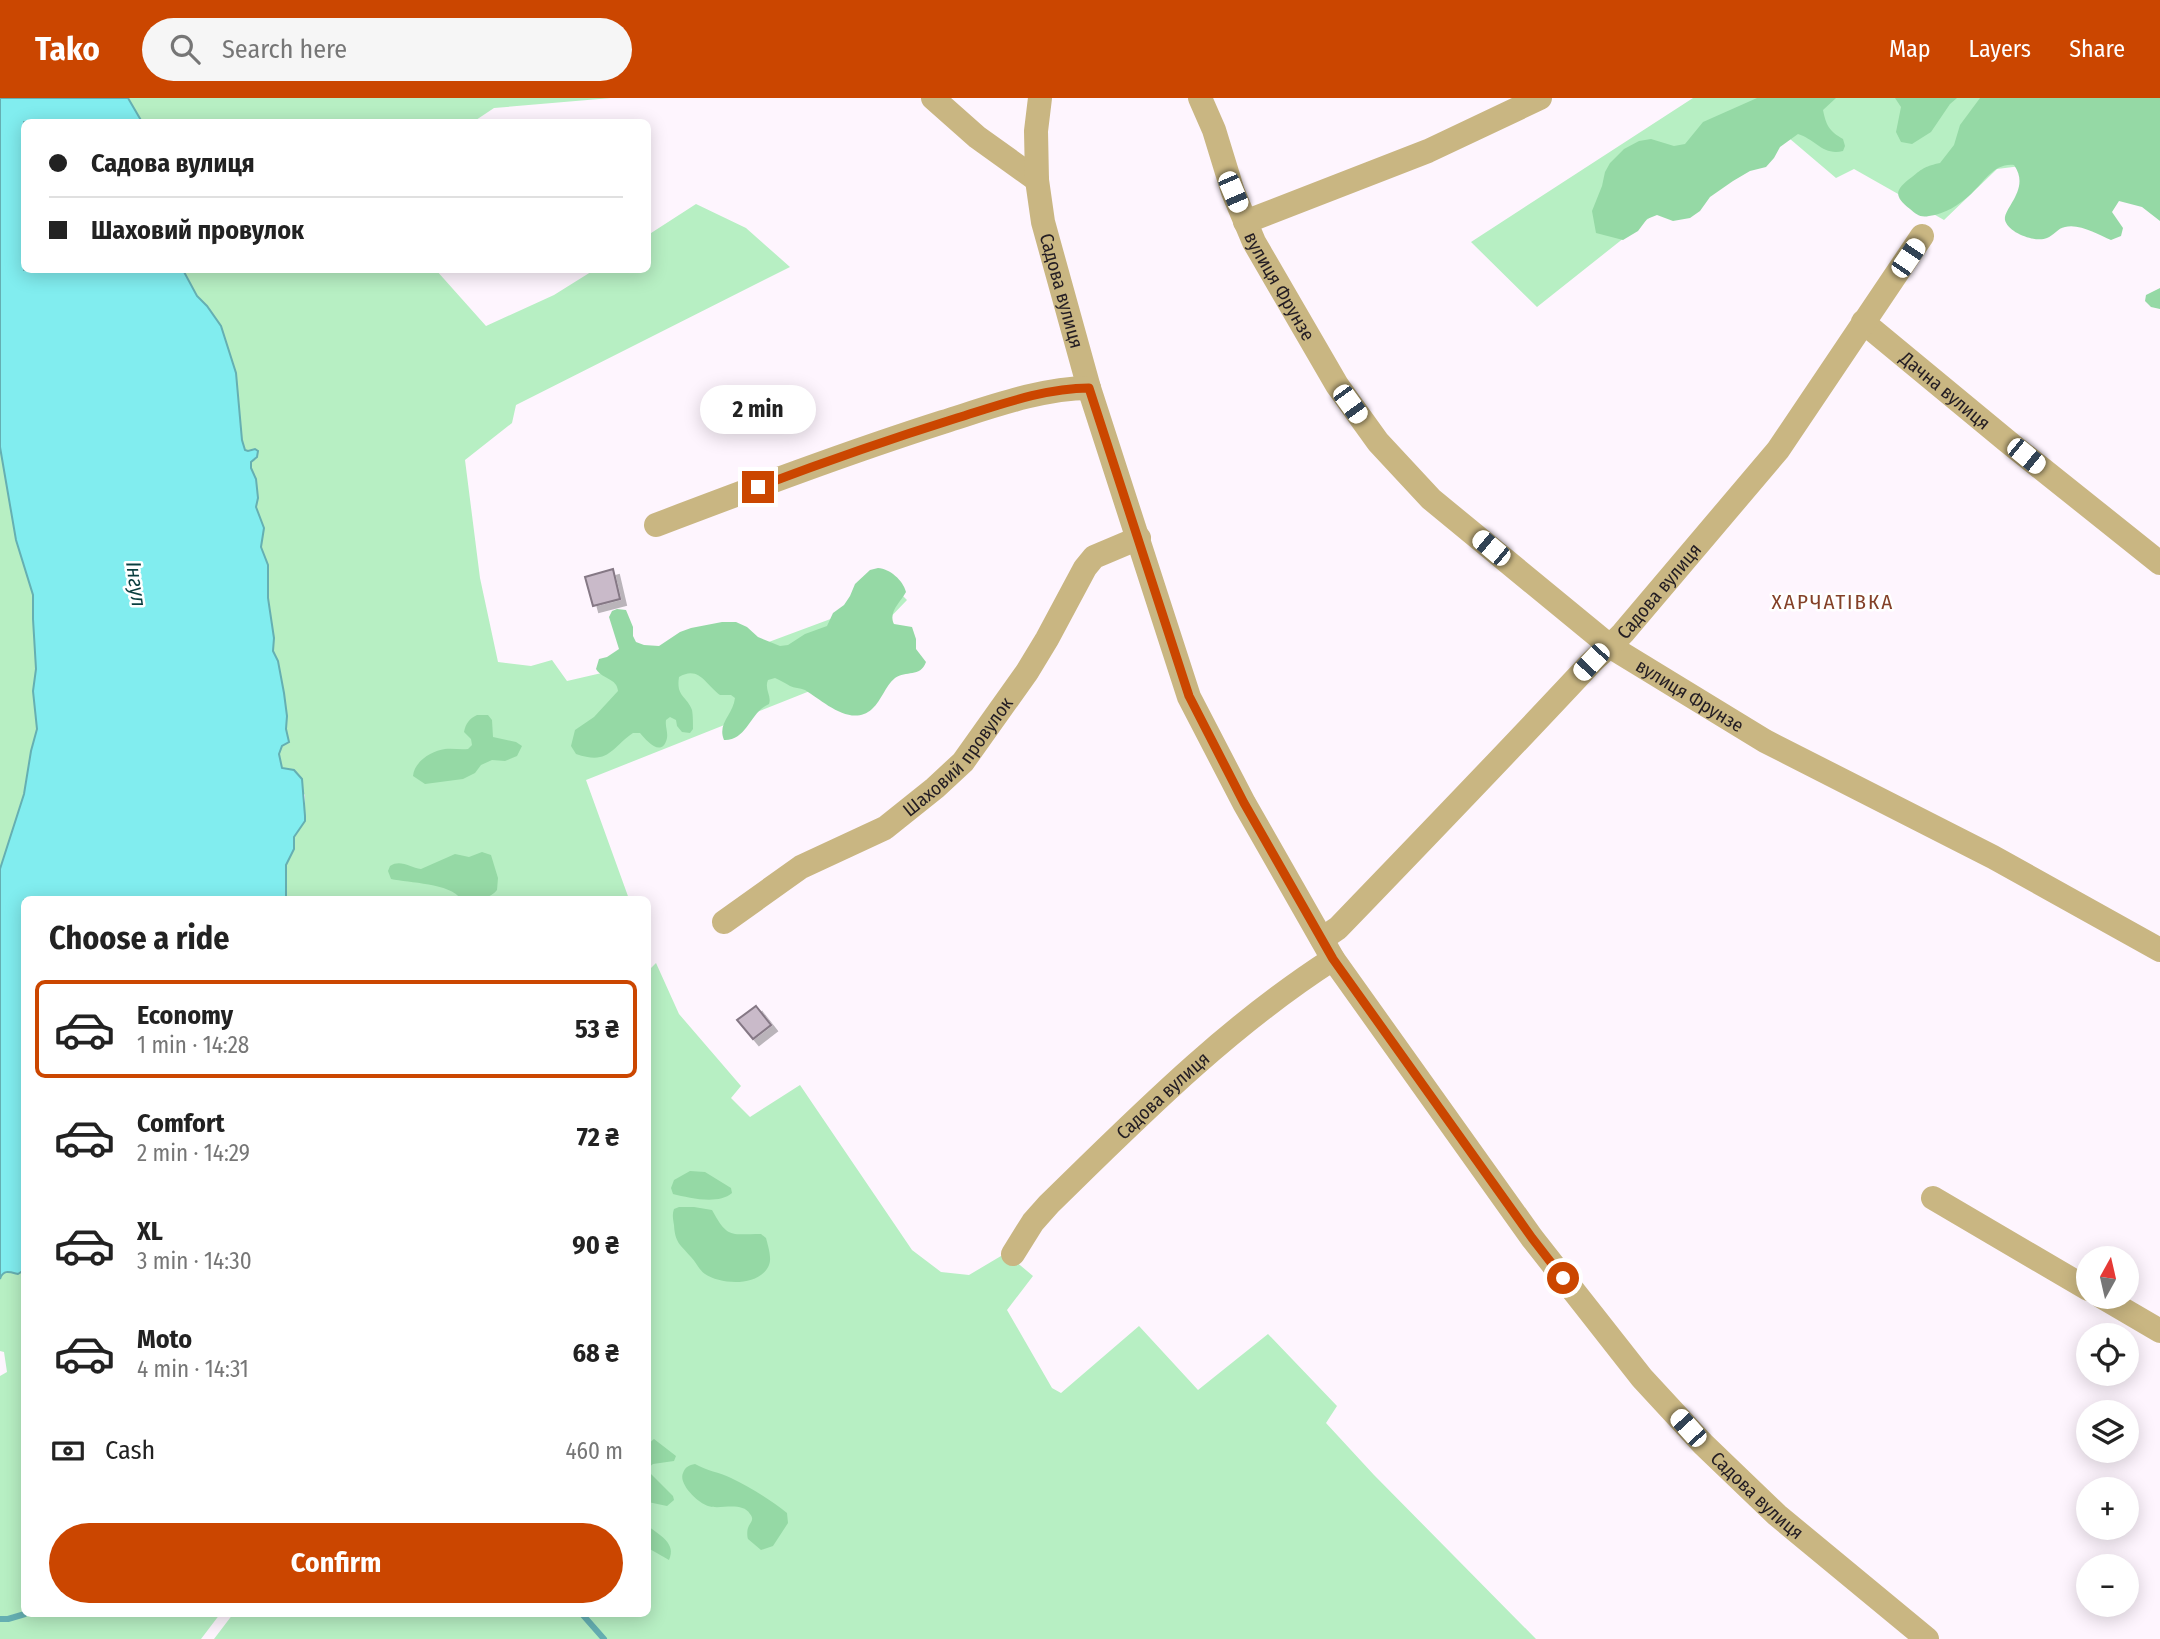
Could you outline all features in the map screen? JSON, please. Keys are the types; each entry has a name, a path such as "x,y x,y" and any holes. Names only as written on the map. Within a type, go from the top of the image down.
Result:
{"street":[{"path":"933,98 977,137 1037,180"},
{"name":"Садова вулиця","path":"1040,98 1036,131 1037,180 1043,222 1089,388 1189,696 1250,813 1327,949 1532,1238 1642,1378 1703,1444 1777,1515 1927,1639"},
{"name":"вулиця Фрунзе","path":"1200,98 1214,130 1233,192 1254,242 1337,385 1378,442 1431,499 1611,647 1765,741 1993,857 2160,950"},
{"name":"вулиця Фрунзе","path":"1245,222 1428,151 1540,98"},
{"name":"Садова вулиця","path":"1013,1254 1033,1222 1049,1204 1176,1080 1327,949 1347,918 1519,741 1591,662 1611,647 1778,450 1922,236"},
{"name":"Дачна вулиця","path":"1864,323 2160,563"},
{"path":"656,525 932,425 1058,390 1089,388"},
{"name":"Шаховий провулок","path":"724,922 801,867 885,828 935,788 963,762 1027,671 1085,568 1094,557 1139,538"},
{"path":"1933,1198 2076,1282"},
{"path":"2122,1309 2160,1331"}],"green space":[{"path":"128,98 611,98 494,108 478,119 140,119"},
{"path":"1693,98 2160,98 2118,189 2021,166 1997,169 1944,220 1854,169 1836,178 1770,122 1537,307 1471,242"},
{"path":"1757,98 1836,98 1823,110 1829,127 1843,139 1843,151 1824,149 1798,134 1780,147 1766,167 1750,171 1733,181 1710,197 1700,211 1690,218 1673,221 1657,215 1647,219 1638,231 1623,240 1596,233 1592,211 1605,172 1624,149 1639,141 1651,139 1674,146 1685,144 1703,122"},
{"path":"1895,98 1957,98 1931,132 1912,144 1901,142 1896,132 1901,107"},
{"path":"1980,98 2160,98 2160,221 2142,207 2119,201 2112,212 2123,228 2121,236 2111,240 2089,230 2071,226 2042,239 2023,236 2011,229 2005,220 2018,190 2018,174 2014,165 1995,170 1966,198 1946,211 1926,216 1916,214 1900,200 1898,192 1922,169 1940,163 1954,145 1960,125"},
{"path":"696,204 746,228 790,267 516,405 512,423 465,460 480,578 498,662 531,666 552,660 567,681 749,639 758,646 852,611 896,589 907,600 825,685 586,780 628,896 286,896 286,865 294,849 294,837 305,821 305,795 282,768 278,755 282,746 289,742 285,729 287,716 284,693 278,661 273,651 268,565 261,547 264,528 256,507 256,479 251,468 251,462 257,457 252,450 245,450 242,440 236,373 221,326 197,296 185,273 439,273 486,326 554,295 589,273 651,273 651,233"},
{"path":"2160,288 2160,309 2151,307 2145,301 2146,295"},
{"path":"0,447 16,540 33,595 36,669 33,691 37,729 24,794 0,869"},
{"path":"878,568 899,579 904,588 906,592 892,615 894,624 912,627 916,649 926,662 920,670 895,678 872,709 864,714 855,716 837,711 805,690 775,678 767,683 769,704 757,713 738,736 724,740 722,729 735,698 731,695 720,695 702,678 692,673 679,677 678,684 692,710 693,729 690,733 682,732 676,720 670,717 666,720 667,738 662,747 654,746 640,733 633,733 614,750 596,758 576,754 571,746 575,730 594,717 618,691 612,681 596,669 599,659 619,649 609,617 612,611 626,610 636,642 644,645 659,646 691,628 736,622 758,637 780,646 788,645 805,634 827,626 833,613 844,605 850,596 855,584 870,570"},
{"path":"477,715 488,715 492,720 493,737 522,746 517,756 505,761 492,760 463,779 425,784 413,776 416,766 434,752 468,749 472,745 471,739 464,732 468,722"},
{"path":"482,852 491,855 498,878 497,890 493,894 458,896 429,884 391,879 388,871 394,864 421,869 455,854 469,857"},
{"path":"656,963 679,1014 741,1086 731,1098 750,1117 800,1085 912,1250 941,1272 969,1275 1001,1256 1014,1260 1033,1276 1007,1310 1052,1388 1061,1393 1139,1326 1198,1390 1268,1334 1337,1406 1326,1423 1536,1639 214,1639 231,1617 651,1617 651,968"},
{"path":"690,1171 705,1172 731,1188 732,1193 712,1200 673,1194 671,1188 674,1180"},
{"path":"679,1207 712,1210 722,1226 731,1233 761,1234 766,1238 769,1265 757,1277 740,1282 720,1280 705,1274 677,1240 673,1215 674,1209"},
{"path":"5,1272 21,1272 21,1617 218,1617 201,1639 0,1639 0,1376 7,1372 4,1352 0,1351 0,1279"},
{"path":"654,1439 676,1456 674,1461 651,1466 651,1442"},
{"path":"695,1464 738,1482 787,1513 788,1523 773,1546 761,1550 748,1539 752,1518 746,1510 708,1506 690,1492 682,1477 685,1469"},
{"path":"651,1474 673,1496 674,1500 667,1506 651,1503"},
{"path":"651,1528 669,1544 669,1560 651,1550"}],"water":[{"name":"Інгул","path":"0,98 128,98 140,119 21,119 21,273 185,273 197,296 221,326 236,373 242,440 245,450 258,451 257,457 251,462 251,468 256,479 256,507 264,528 261,547 268,565 273,651 278,661 284,693 289,742 282,746 279,754 282,768 294,770 302,779 305,821 294,837 294,849 286,865 286,896 21,896 21,1272 5,1272 0,1279 0,869 24,794 37,729 33,691 36,669 33,595 16,540 0,447"}],"building":[{"path":"613,569 620,599 593,606 585,577"},
{"path":"756,1006 771,1025 753,1039 737,1020"}],"waterway":[{"path":"0,1619 21,1615"},
{"path":"585,1617 604,1639"}],"district":[{"name":"ХАРЧАТІВКА","path":"1833,602"}],"route":[{"path":"758,487 860,449 981,410 1058,390 1089,388 1189,696 1244,803 1333,959 1563,1278"}]}
